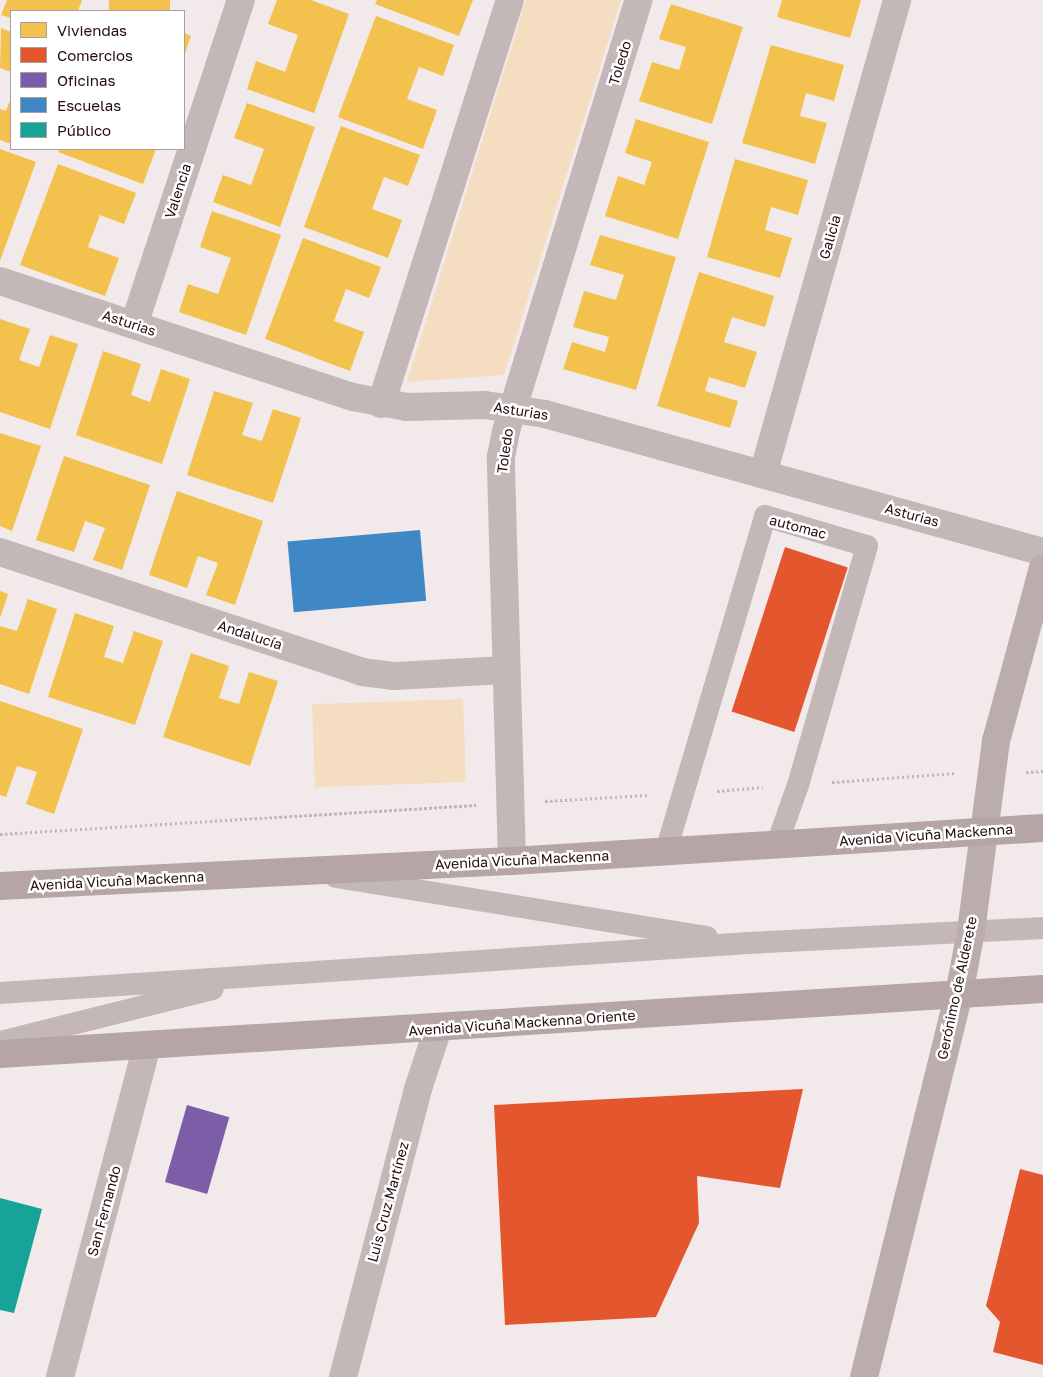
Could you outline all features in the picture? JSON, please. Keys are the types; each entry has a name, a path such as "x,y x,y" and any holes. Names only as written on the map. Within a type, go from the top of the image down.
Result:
{"main road":[{"name":"Gerónimo de Alderete","path":"864,1377 959,994 971,931 982,831 996,741 1043,568"},
{"name":"Avenida Vicuña Mackenna","path":"0,886 512,861 1043,828"},
{"name":"Avenida Vicuña Mackenna Oriente","path":"0,1054 1043,989"}],"street":[{"name":"Valencia","path":"134,325 241,0"},
{"path":"381,404 510,0"},
{"name":"Toledo","path":"512,861 500,478 506,431 639,0"},
{"name":"Galicia","path":"763,474 897,0"},
{"name":"Asturias","path":"0,280 381,404 434,408 514,407 1043,552"},
{"name":"Andalucía","path":"0,552 362,672 395,676 506,670"},
{"name":"Luis Cruz Martínez","path":"342,1377 418,1089 438,1028"},
{"name":"San Fernando","path":"60,1377 147,1046"}],"lane":[{"name":"automac","path":"666,851 765,516 867,546 808,750 777,844"},
{"path":"304,872 748,943"},
{"path":"0,993 748,943 1043,928"},
{"path":"0,1042 269,975"}],"shaded area":[{"path":"526,0 621,0 504,375 407,382"},
{"path":"463,699 466,782 315,787 312,704"}],"building: Viviendas":[{"path":"7,0 82,0 78,10 10,10 10,18 1,15"},
{"path":"109,0 170,0 170,10 109,10"},
{"path":"277,0 311,0 349,14 314,113 247,89 256,61 285,72 298,35 268,24"},
{"path":"377,0 473,0 459,36 375,4"},
{"path":"782,0 861,0 850,38 777,17"},
{"path":"671,4 743,27 712,124 639,101 652,62 679,70 686,47 659,39"},
{"path":"376,16 454,45 443,76 419,67 407,99 437,110 423,149 338,117"},
{"path":"1,28 10,32 10,72 0,68"},
{"path":"185,33 191,36 185,53"},
{"path":"771,45 844,65 834,101 806,93 800,116 827,123 815,164 742,143"},
{"path":"10,101 10,144 0,140 0,109 6,111"},
{"path":"247,103 315,127 280,227 213,202 223,175 251,185 264,149 234,138"},
{"path":"636,119 709,142 678,239 605,216 618,176 644,185 652,162 625,153"},
{"path":"341,126 420,155 408,186 384,177 372,209 402,220 388,258 304,227"},
{"path":"0,149 36,162 0,261"},
{"path":"59,150 156,150 143,184 58,152"},
{"path":"735,159 808,180 798,215 771,207 765,230 792,238 780,278 707,257"},
{"path":"58,164 136,193 124,224 100,215 88,247 119,258 105,296 20,265"},
{"path":"212,211 281,235 246,335 179,312 188,284 218,294 231,258 200,247"},
{"path":"600,235 676,257 636,390 563,369 572,342 605,352 609,337 573,327 584,291 616,300 624,275 590,265"},
{"path":"303,238 381,267 369,298 346,289 334,321 364,332 350,371 265,339"},
{"path":"699,272 774,296 765,327 732,317 724,342 757,352 745,388 709,377 705,391 738,401 730,428 657,406"},
{"path":"0,319 30,329 19,360 39,367 50,335 78,344 50,429 0,412"},
{"path":"103,351 141,364 131,395 150,402 161,369 190,379 162,464 76,435"},
{"path":"214,391 253,403 242,435 262,441 273,409 301,418 273,503 187,475"},
{"path":"0,433 41,446 12,531 0,526"},
{"path":"64,456 150,485 122,570 93,560 105,528 85,521 74,552 36,540"},
{"path":"177,491 263,521 235,605 206,595 218,563 198,556 187,588 149,575"},
{"path":"0,591 8,594 0,618"},
{"path":"28,599 57,609 29,694 0,684 0,626 17,631"},
{"path":"75,613 114,626 104,657 123,663 134,631 163,641 135,725 48,697"},
{"path":"191,653 229,666 219,698 239,704 249,672 278,681 250,766 163,737"},
{"path":"0,701 83,729 54,814 26,804 37,772 17,766 6,797 0,795"}],"building: Comercios":[{"path":"785,547 848,567 794,732 732,712"},
{"path":"803,1089 780,1188 697,1176 699,1223 656,1317 505,1325 494,1105"},
{"path":"1020,1169 1043,1175 1043,1365 993,1352 1000,1322 986,1306"}],"building: Oficinas":[{"path":"187,1105 229,1117 207,1194 165,1182"}],"building: Escuelas":[{"path":"420,530 426,601 294,612 288,542"}],"building: Público":[{"path":"0,1198 42,1209 14,1313 0,1310"}]}
